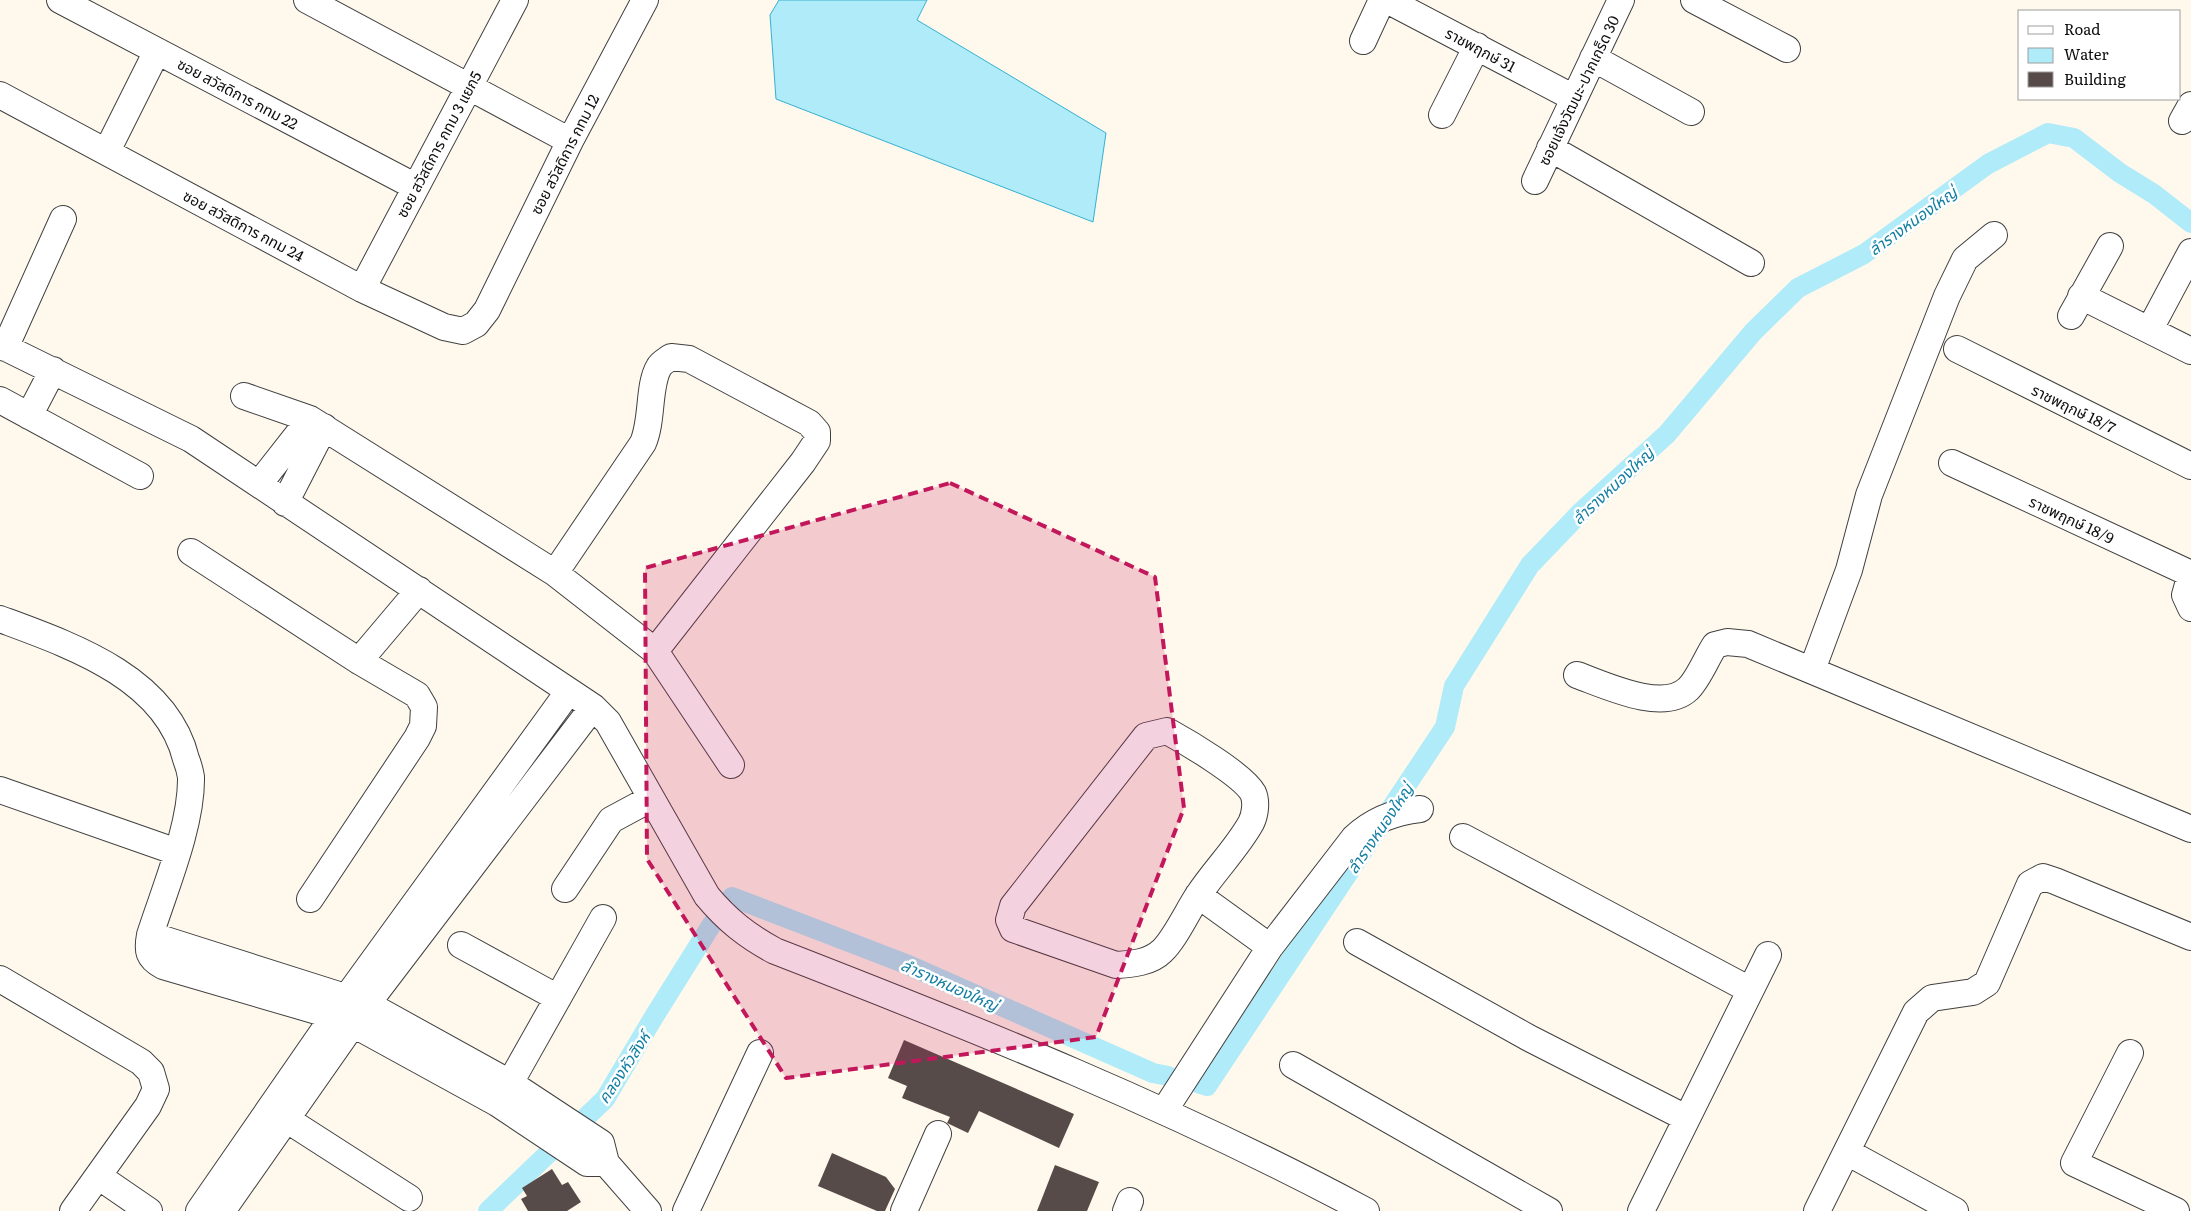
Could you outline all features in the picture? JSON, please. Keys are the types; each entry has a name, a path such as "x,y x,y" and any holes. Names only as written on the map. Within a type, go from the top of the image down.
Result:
{"street":[{"name":"ซอย สวัสดิการ กทม 22","path":"60,0 416,186"},
{"path":"307,0 570,141"},
{"name":"ซอย สวัสดิการ กทม 3 แยก5","path":"362,289 515,0"},
{"name":"ซอย สวัสดิการ กทม 12","path":"487,310 570,141 645,0"},
{"path":"1364,41 1382,0"},
{"name":"ราชพฤกษ์ 31","path":"1387,0 1574,98"},
{"path":"1694,0 1787,49"},
{"name":"ซอยแจ้งวัฒนะ-ปากเกร็ด 30","path":"1535,181 1619,1"},
{"path":"1442,115 1477,46"},
{"path":"106,151 157,51"},
{"path":"1593,58 1691,112"},
{"name":"ซอย สวัสดิการ กทม 24","path":"0,94 362,289 444,327 463,331 476,324 487,310"},
{"path":"1550,148 1751,263"},
{"path":"63,219 2,346 191,439 593,707 608,722 650,799 707,896 723,916 748,937 775,951 948,1018 1164,1111 1233,1143 1366,1211"},
{"path":"1812,670 1849,570 1869,495 1943,305 1965,259 1994,235"},
{"path":"2110,246 2076,306 2150,329 2191,351"},
{"path":"2150,329 2191,252"},
{"name":"ราชพฤกษ์ 18/7","path":"1957,350 2191,466"},
{"path":"555,573 643,443 649,429 655,379 659,365 671,357 689,359 809,423 817,432 817,441 803,462 655,651"},
{"path":"29,416 53,370"},
{"path":"244,396 317,423 555,573 655,651 732,765"},
{"path":"0,400 140,476"},
{"path":"259,484 317,423"},
{"path":"285,503 317,423"},
{"name":"ราชพฤกษ์ 18/9","path":"1952,463 2191,574"},
{"path":"191,552 359,661 417,695 424,707 423,726 310,899"},
{"path":"2191,574 2186,595 2191,608"},
{"path":"359,661 419,590"},
{"path":"0,619 62,641 104,664 143,690 170,720 183,746 191,776 185,825 150,935 148,949 153,960 163,966 350,1010 510,1083 567,1135"},
{"path":"1577,675 1640,697 1666,699 1688,689 1715,645 1727,642 1748,644 2191,830"},
{"path":"222,1211 286,1119 350,1010 570,691"},
{"path":"198,1211 350,1010 593,707"},
{"path":"1167,731 1188,742 1243,782 1254,794 1256,807 1251,822 1198,895 1162,951 1151,959 1134,964 1116,965 1027,935 1012,929 1009,920 1013,906 1146,736 1167,731"},
{"path":"0,790 177,852"},
{"path":"565,889 611,820 650,799"},
{"path":"1164,1111 1270,948 1354,838 1368,824 1412,810"},
{"path":"1462,837 1750,990"},
{"path":"1817,1211 1916,1012 1932,998 1973,992 1987,983 2030,884 2043,877 2191,937"},
{"path":"1198,895 1270,948"},
{"path":"510,1083 603,918"},
{"path":"1357,942 1529,1038 1686,1118"},
{"path":"461,945 558,998"},
{"path":"1641,1211 1768,955"},
{"path":"0,979 108,1042 151,1072 156,1089 148,1106 73,1211"},
{"path":"350,1010 498,1104 567,1135 601,1143 606,1163 648,1211"},
{"path":"686,1211 760,1053"},
{"path":"2130,1053 2074,1163 2176,1211"},
{"path":"1294,1065 1549,1211"},
{"path":"286,1119 408,1198"},
{"path":"904,1211 938,1134"},
{"path":"1847,1152 1954,1211"},
{"path":"98,1176 149,1211"}],"highlighted area":[{"path":"950,483 1155,577 1184,808 1096,1037 786,1078 647,859 645,568"}],"water":[{"path":"779,0 927,0 917,20 1106,133 1093,222 776,99 770,15"}],"building":[{"path":"904,1040 1074,1114 1059,1148 979,1111 968,1133 947,1123 950,1117 902,1098 907,1086 888,1078"},
{"path":"832,1153 886,1177 895,1189 885,1211 877,1211 818,1186"},
{"path":"1055,1165 1099,1182 1087,1211 1037,1211"},
{"path":"552,1169 562,1185 568,1182 581,1202 567,1211 528,1211 521,1199 527,1196 522,1188"}],"waterway":[{"name":"ลำรางหนองใหญ่","path":"1200,1084 1207,1086 1445,727 1454,686 1530,565 1580,513 1667,434 1753,332 1798,288 1864,254 1988,164 2048,133 2074,138 2120,173 2154,194 2191,223"},
{"name":"ลำรางหนองใหญ่","path":"730,900 732,897 906,964 1153,1073 1168,1076"},
{"name":"คลองหัวสิงห์","path":"488,1211 605,1099 712,924"}]}
